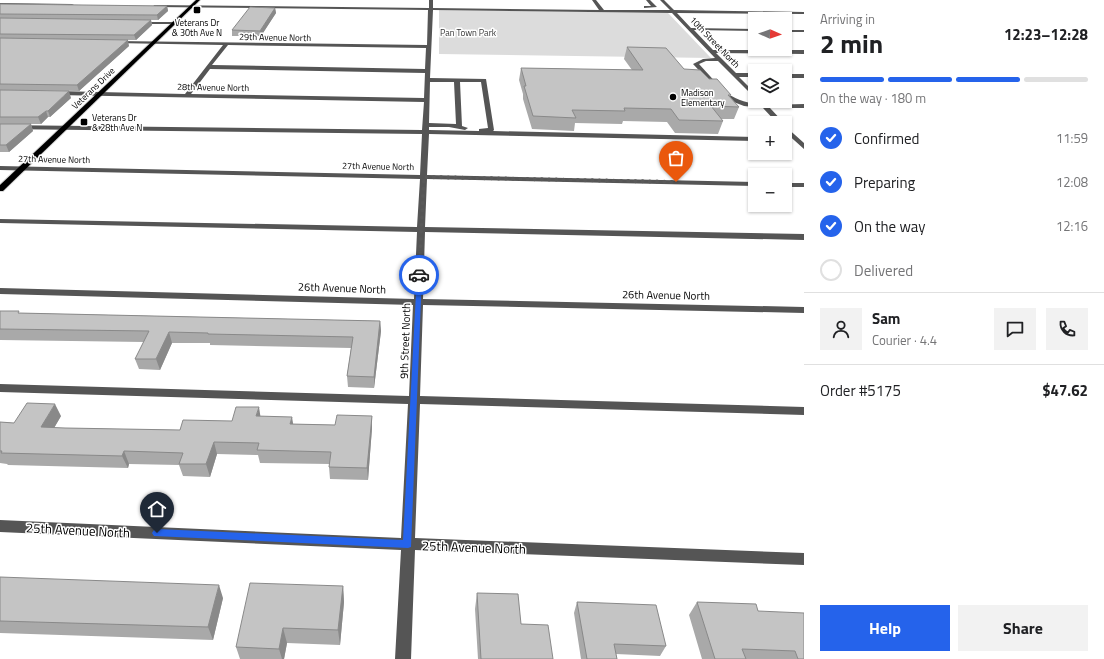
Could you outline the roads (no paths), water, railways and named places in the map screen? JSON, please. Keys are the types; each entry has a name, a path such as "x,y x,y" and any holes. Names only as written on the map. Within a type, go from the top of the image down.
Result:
{"main road":[{"name":"Veterans Drive","path":"0,189 198,0"}],"street":[{"path":"254,7 259,0"},
{"path":"594,0 600,8"},
{"path":"600,8 655,7 648,0"},
{"name":"10th Street North","path":"662,0 748,89"},
{"path":"0,4 80,5"},
{"path":"5,10 16,4"},
{"path":"152,6 254,7 431,4 600,8 673,12 804,13"},
{"name":"9th Street North","path":"403,659 431,4"},
{"path":"134,22 173,23"},
{"path":"690,30 748,30"},
{"path":"792,30 804,31"},
{"name":"29th Avenue North","path":"107,42 429,47"},
{"path":"187,95 226,44"},
{"path":"711,51 804,52"},
{"path":"719,59 704,60 696,64 723,94 734,102 748,104"},
{"path":"209,67 427,76 457,80 484,80 491,130 477,130 459,126 426,129"},
{"path":"734,75 748,75"},
{"path":"792,76 804,76"},
{"path":"457,80 459,126"},
{"name":"28th Avenue North","path":"46,93 426,100"},
{"path":"792,105 804,106"},
{"path":"767,108 774,116"},
{"path":"0,127 426,129 748,138"},
{"path":"792,135 804,147"},
{"path":"792,139 804,140"},
{"name":"27th Avenue North","path":"0,168 748,184"},
{"path":"792,185 804,185"},
{"path":"0,221 804,237"},
{"name":"26th Avenue North","path":"0,291 804,310"},
{"path":"0,388 804,411"},
{"name":"25th Avenue North","path":"0,526 408,544 804,559"}],"place":[{"name":"Veterans Dr & 30th Ave N","path":"197,10"},
{"name":"Madison Elementary","path":"673,97"},
{"name":"Veterans Dr & 28th Ave N","path":"84,122"}],"park label":[{"name":"Pan Town Park","path":"468,32"}]}
